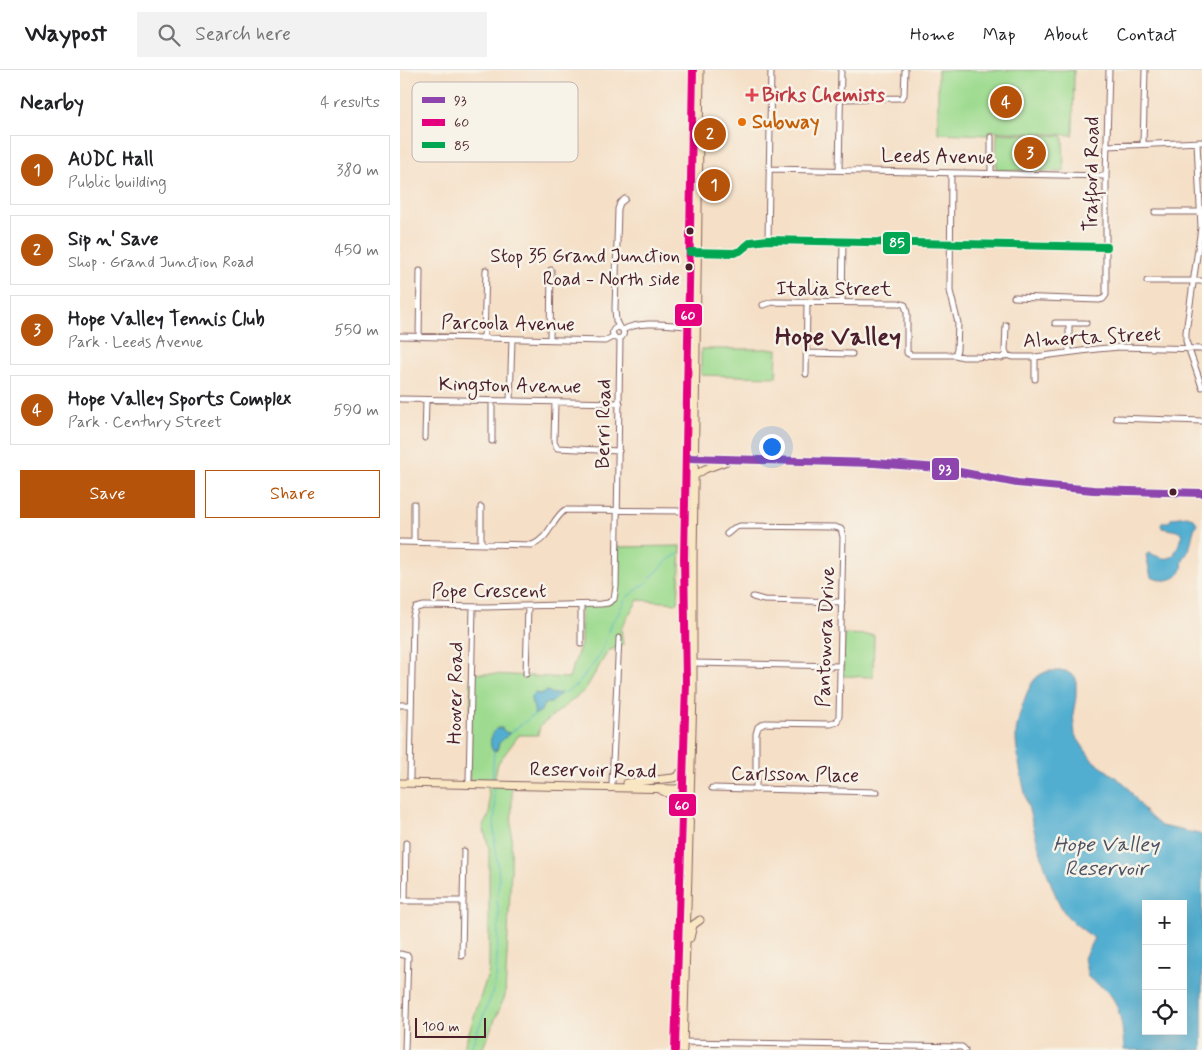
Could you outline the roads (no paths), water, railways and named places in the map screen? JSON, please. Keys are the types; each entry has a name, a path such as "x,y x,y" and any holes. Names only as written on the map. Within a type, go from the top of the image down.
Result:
{"main road":[{"path":"693,70 692,110 695,164"},
{"path":"683,1050 679,1042 679,915 682,825 687,787 683,769 686,683 686,511 690,458 695,164 700,99 700,70"},
{"path":"692,78 700,84"},
{"path":"692,110 700,99"},
{"path":"690,458 874,463 940,468 1016,483 1083,489 1202,493"},
{"path":"675,1050 679,1042 687,915 687,787 693,663 694,476 690,458"},
{"path":"694,476 705,469 732,460"},
{"path":"686,652 693,663"},
{"path":"686,683 689,669 693,663"},
{"path":"627,783 673,778 678,776 683,769"},
{"name":"Reservoir Road","path":"400,778 410,781"},
{"name":"Reservoir Road","path":"400,783 410,781 612,785 652,788 687,787"},
{"name":"Reservoir Road","path":"612,785 627,783 676,784 687,787"},
{"path":"652,788 669,793 675,797 682,825"},
{"path":"679,915 687,915"},
{"path":"686,954 692,928 700,920"}],"street":[{"path":"768,240 771,70"},
{"path":"840,170 841,70"},
{"path":"841,99 901,98 905,90 905,70"},
{"name":"Trafford Road","path":"1014,297 1102,299 1106,295 1106,176 1109,70"},
{"path":"1143,144 1145,70"},
{"path":"991,137 991,173"},
{"path":"1108,146 1200,142 1202,212 1186,341 1202,388"},
{"name":"Leeds Avenue","path":"769,169 1106,176"},
{"path":"951,173 950,291 958,323 957,350 955,355"},
{"path":"625,199 620,203 618,209 615,309 616,320 621,329 624,334 620,338 614,336 613,331 621,329 630,326 640,324 692,326"},
{"path":"1154,212 1202,212"},
{"path":"694,252 734,253 740,252 751,242 768,240 1107,247"},
{"path":"842,302 843,242"},
{"path":"484,338 486,270"},
{"path":"550,339 551,270"},
{"path":"419,337 420,271"},
{"path":"1146,280 1202,281"},
{"name":"Italia Street","path":"763,305 773,302 842,302 905,305"},
{"path":"806,374 807,302"},
{"name":"Almerta Street","path":"905,305 907,313 907,353 911,355 1001,358 1007,355 1034,357 1120,348 1202,349"},
{"path":"1055,322 1086,323"},
{"path":"1069,322 1069,352"},
{"path":"1006,325 1005,350 1007,355"},
{"name":"Parcoola Avenue","path":"400,336 605,341 614,336"},
{"name":"Berri Road","path":"618,510 620,338"},
{"path":"510,402 512,339"},
{"path":"807,353 852,354"},
{"path":"1034,357 1034,378"},
{"name":"Kingston Avenue","path":"400,399 620,403"},
{"path":"425,438 426,400"},
{"path":"492,401 492,441"},
{"path":"554,402 554,442 557,448 619,451"},
{"path":"1116,418 1202,421"},
{"path":"414,504 414,542"},
{"path":"481,506 481,543"},
{"path":"400,542 532,545 539,543 565,510 686,511"},
{"name":"Pope Crescent","path":"410,781 413,618 416,608 424,606 473,607 608,603 614,599 616,594 618,510"},
{"name":"Pantowora Drive","path":"727,534 740,526 834,527 841,530 843,537 839,716 837,722 830,724 766,723 758,727 756,734 756,788"},
{"path":"752,597 764,600 842,602"},
{"path":"581,605 581,644"},
{"path":"526,674 528,606"},
{"name":"Hoover Road","path":"469,782 473,607"},
{"path":"612,785 619,638"},
{"path":"693,663 840,666"},
{"path":"400,705 411,705"},
{"name":"Carlsson Place","path":"712,788 877,792"},
{"path":"406,843 402,901 462,902"},
{"path":"462,956 464,851"},
{"path":"400,954 408,956 406,1050"},
{"path":"400,1012 407,1012"},
{"path":"679,1042 965,1049"},
{"path":"742,1043 742,1050"}],"water":[{"path":"1187,516 1193,518 1197,523 1180,573 1173,579 1168,580 1159,580 1151,577 1146,555 1149,553 1161,558 1171,557 1180,542 1182,534 1162,528 1161,524 1169,522 1172,518"},
{"name":"Hope Valley Reservoir","path":"1048,671 1066,671 1076,678 1076,697 1073,714 1075,735 1092,760 1125,784 1146,813 1161,826 1202,836 1202,1050 1124,1050 1122,1026 1115,1002 1105,989 1088,977 1084,958 1094,938 1067,916 1059,903 1034,829 1017,752 1016,730 1020,715 1025,698 1039,675"},
{"path":"548,691 553,694 561,693 551,703 544,704 541,711 534,715 531,696 535,693 540,694"},
{"path":"498,728 502,728 505,732 510,733 499,743 497,750 493,751 491,748 491,738"}],"waterway":[{"path":"560,693 566,692 577,685 597,659 611,623 617,616 626,598 647,582 668,560 678,554"},
{"path":"510,733 535,714"},
{"path":"492,782 494,751"},
{"path":"470,1050 492,994 496,978 499,878 494,832 495,805 493,789"}],"place":[{"name":"Birks Chemists","path":"752,95"},
{"name":"Hope Valley Sports Complex","path":"1006,102"},
{"name":"Subway","path":"742,122"},
{"name":"Sip n' Save","path":"710,134"},
{"name":"Hope Valley Tennis Club","path":"1030,153"},
{"name":"AUDC Hall","path":"714,185"},
{"name":"Stop 35 Grand Junction Road - North side","path":"689,267"}],"district":[{"name":"Hope Valley","path":"838,337"}]}
